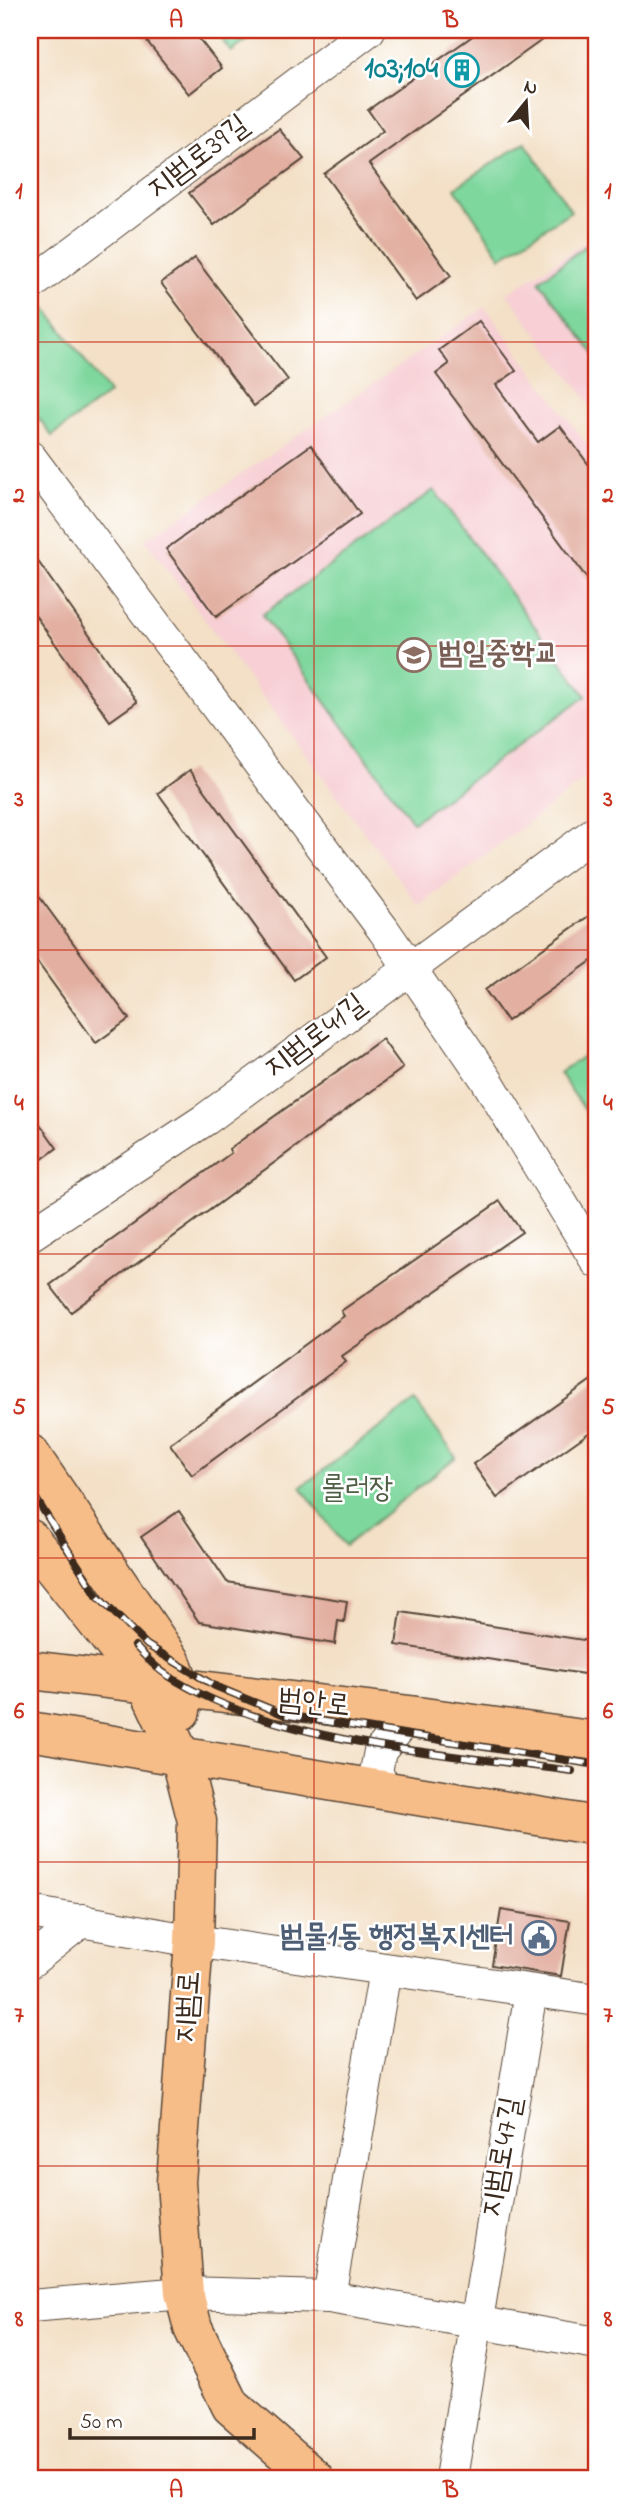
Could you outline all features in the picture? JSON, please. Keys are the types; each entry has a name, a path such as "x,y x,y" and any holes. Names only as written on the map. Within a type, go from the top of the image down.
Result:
{"main road":[{"path":"30,1454 171,1661 164,1687"},
{"path":"30,1539 164,1687"},
{"name":"범안로","path":"30,1670 410,1715 597,1741"},
{"name":"지범로","path":"164,1687 197,1821 194,1941 176,2182 184,2293 193,2328 231,2406 314,2478"},
{"path":"30,1731 387,1793 597,1826"}],"street":[{"name":"지범로39길","path":"30,285 369,30"},
{"path":"30,457 409,967 486,1079 597,1262"},
{"name":"지범로41길","path":"30,1235 206,1119 597,831"},
{"path":"387,1793 376,1772 380,1751 410,1715"},
{"path":"30,1912 194,1941 597,2000"},
{"path":"30,1962 83,1920"},
{"path":"329,2297 385,1969"},
{"name":"지범로47길","path":"452,2478 475,2322 531,1991"},
{"path":"30,2306 184,2293 329,2297 597,2343"}],"shaded area":[{"path":"597,234 597,413 507,294"},
{"name":"범일중학교","path":"485,307 597,458 597,770 419,906 145,540"}],"green space":[{"path":"215,30 262,30 231,52"},
{"path":"525,142 571,211 501,257 455,188"},
{"path":"597,237 597,357 539,281"},
{"path":"46,308 109,393 52,436 30,406 30,320"},
{"path":"434,490 586,696 413,822 262,615"},
{"path":"597,1046 597,1127 559,1073"},
{"name":"롤러장","path":"415,1401 456,1457 345,1546 301,1487"}],"building":[{"path":"138,30 192,30 222,68 189,94"},
{"path":"481,30 556,30 369,164 451,276 416,301 324,174 383,131 368,110"},
{"path":"279,129 304,159 214,225 189,193"},
{"path":"195,258 288,380 254,406 161,283"},
{"path":"479,321 516,371 496,385 538,442 560,426 597,476 597,592 436,374 449,364 439,350"},
{"path":"311,445 360,514 216,617 166,549"},
{"path":"30,550 137,702 110,721 30,608"},
{"path":"190,770 326,957 294,980 158,793"},
{"path":"30,884 129,1019 96,1043 30,952"},
{"path":"597,910 597,957 507,1021 485,990"},
{"path":"382,1039 403,1068 71,1312 50,1285 231,1153 229,1149"},
{"path":"30,1110 57,1148 30,1168"},
{"path":"500,1201 522,1232 342,1356 346,1362 192,1475 170,1444 344,1316 341,1311"},
{"path":"597,1376 597,1427 497,1498 473,1464"},
{"path":"179,1511 227,1582 347,1601 344,1622 338,1621 335,1644 199,1622 141,1537"},
{"path":"401,1612 597,1642 597,1676 396,1645"},
{"path":"501,1910 570,1921 561,1976 492,1965"}],"railway":[{"path":"30,1489 97,1596 147,1645 215,1686 285,1715 597,1765"},
{"path":"135,1646 167,1675 210,1698 258,1717 362,1742 572,1771"}],"place":[{"name":"103;104","path":"462,70"},
{"name":"범일중학교","path":"414,655"},
{"name":"범물1동 행정복지센터","path":"539,1938"}]}
